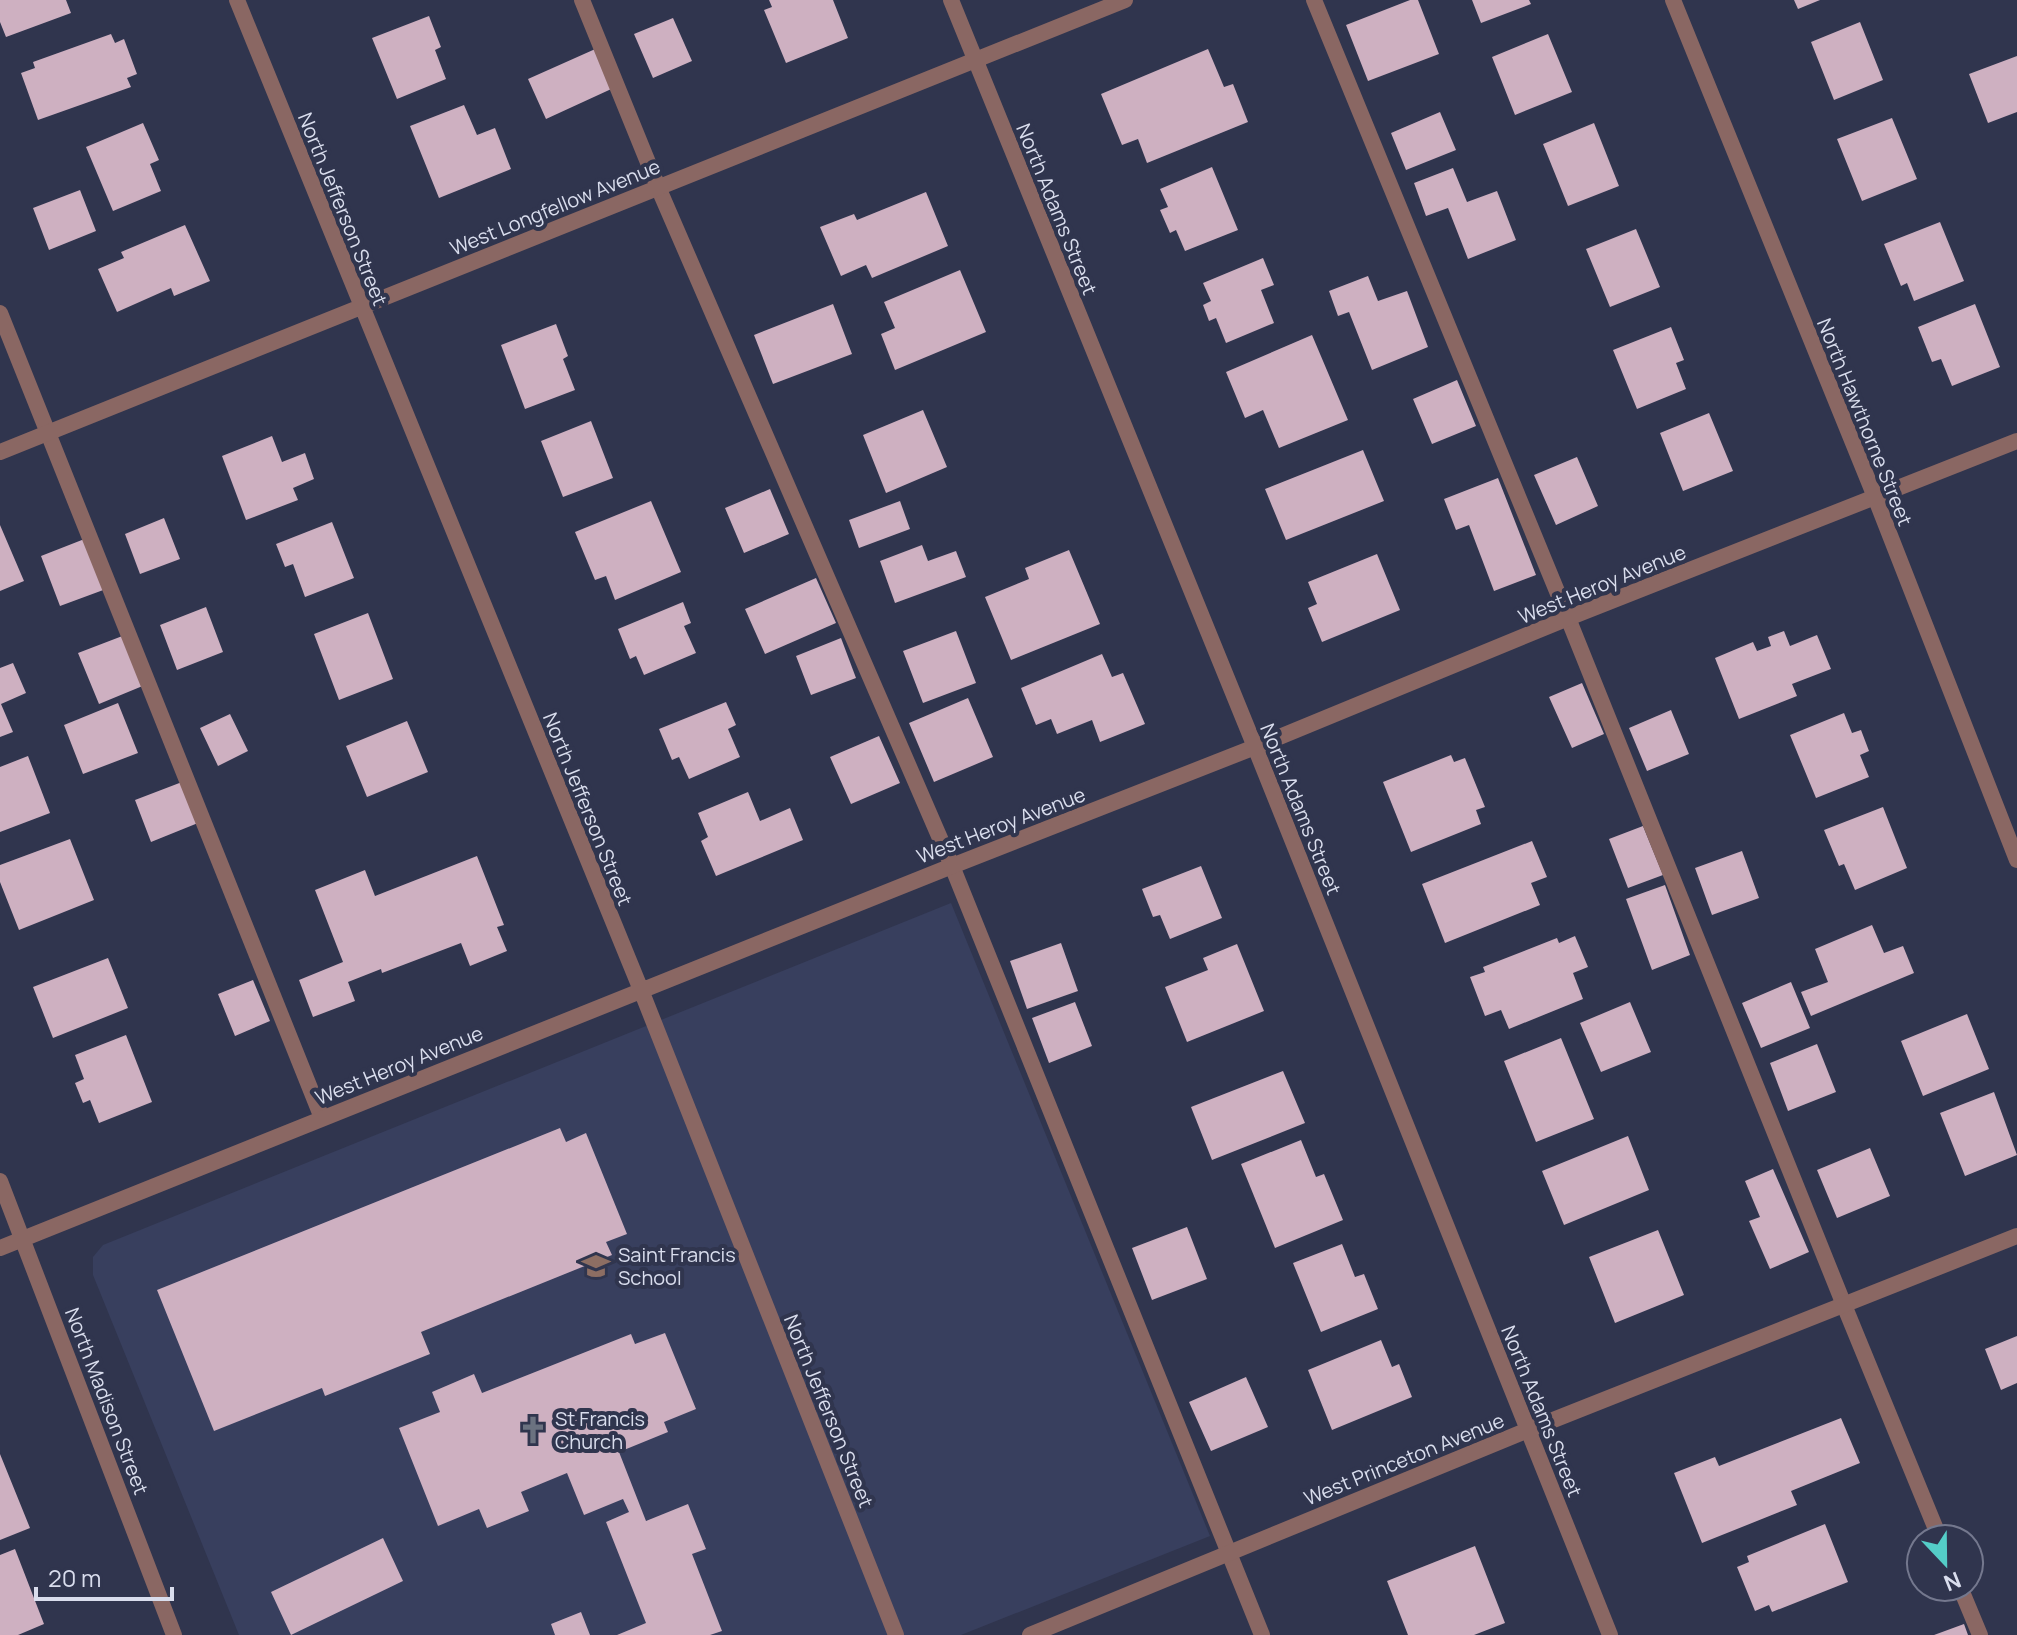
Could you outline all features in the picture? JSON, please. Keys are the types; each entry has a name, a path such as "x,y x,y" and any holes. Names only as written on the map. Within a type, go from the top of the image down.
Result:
{"street":[{"name":"North Jefferson Street","path":"237,0 641,990 896,1635"},
{"path":"582,0 658,187 952,866 1262,1635"},
{"name":"North Adams Street","path":"951,0 1255,747 1610,1635"},
{"name":"West Longfellow Avenue","path":"0,452 1125,0"},
{"path":"1314,0 1568,618 1933,1523"},
{"name":"North Hawthorne Street","path":"1673,0 1875,497 2017,860"},
{"path":"0,313 322,1118"},
{"name":"West Heroy Avenue","path":"0,1248 1255,747 1568,618 2017,441"},
{"name":"North Madison Street","path":"0,1181 174,1635"},
{"name":"West Princeton Avenue","path":"1030,1635 1528,1430 2017,1236"},
{"path":"1967,1603 1980,1635"}],"shaded area":[{"name":"Saint Francis School","path":"951,903 1210,1536 961,1635 239,1635 93,1275 93,1257 103,1245"}],"building":[{"path":"0,0 66,0 71,13 6,37 0,22"},
{"path":"769,0 833,0 848,38 786,63 764,10 772,7"},
{"path":"1410,0 1418,0 1439,54 1368,81 1346,25"},
{"path":"1472,0 1529,0 1531,4 1481,23"},
{"path":"1794,0 1820,0 1798,9"},
{"path":"429,16 441,47 435,50 446,79 397,99 372,38"},
{"path":"673,18 692,61 653,78 634,34"},
{"path":"1860,22 1883,80 1834,100 1811,42"},
{"path":"111,34 115,43 124,39 137,74 127,78 131,87 38,120 21,73 35,68 33,62"},
{"path":"1548,34 1572,92 1515,115 1492,57"},
{"path":"602,46 620,85 546,119 528,79"},
{"path":"1208,49 1224,87 1233,84 1248,122 1147,163 1138,139 1122,145 1101,94"},
{"path":"2017,56 2017,112 1988,123 1969,74"},
{"path":"464,105 477,135 495,128 511,169 439,198 410,126"},
{"path":"1440,112 1456,150 1406,170 1391,133"},
{"path":"1892,118 1917,179 1862,201 1837,139"},
{"path":"143,123 159,160 150,164 161,191 113,211 86,147"},
{"path":"1594,123 1619,186 1568,206 1543,144"},
{"path":"1212,167 1238,230 1185,251 1176,230 1170,233 1160,210 1168,207 1160,189"},
{"path":"1453,168 1467,202 1497,191 1516,240 1468,259 1448,208 1426,216 1414,183"},
{"path":"80,190 96,231 49,250 33,208"},
{"path":"926,192 948,246 872,278 866,265 841,276 820,227 854,214 857,220"},
{"path":"1940,222 1964,281 1914,301 1907,283 1901,286 1884,244"},
{"path":"185,225 210,281 174,296 171,288 117,312 98,269 124,258 121,252"},
{"path":"1636,229 1660,287 1610,307 1586,249"},
{"path":"1263,258 1274,285 1261,290 1274,323 1226,343 1216,318 1209,321 1203,305 1211,301 1203,283"},
{"path":"960,270 986,332 895,370 881,334 895,328 884,302"},
{"path":"1368,276 1378,301 1407,291 1428,347 1372,370 1349,312 1338,316 1329,291"},
{"path":"833,304 852,354 773,384 754,335"},
{"path":"1975,304 2000,367 1952,386 1941,359 1932,362 1918,327"},
{"path":"556,324 568,356 563,359 575,390 525,409 501,345"},
{"path":"1671,327 1684,360 1676,363 1686,389 1637,409 1613,350"},
{"path":"1312,335 1348,420 1279,448 1263,410 1245,418 1226,372"},
{"path":"1457,380 1476,426 1432,444 1413,399"},
{"path":"923,410 947,467 886,493 863,435"},
{"path":"1709,413 1733,471 1683,491 1660,433"},
{"path":"591,421 613,478 563,497 541,441"},
{"path":"272,436 282,462 305,453 314,479 293,488 298,500 246,520 222,456"},
{"path":"1363,450 1384,501 1286,540 1265,489"},
{"path":"1577,457 1598,506 1556,525 1534,475"},
{"path":"1498,478 1536,575 1494,591 1469,525 1456,530 1444,499"},
{"path":"770,489 789,534 744,553 725,508"},
{"path":"651,501 681,572 615,600 606,576 595,580 575,532"},
{"path":"900,501 910,529 859,548 849,520"},
{"path":"164,518 180,559 140,574 125,534"},
{"path":"332,522 354,578 305,597 293,564 285,567 276,544"},
{"path":"0,525 24,581 0,591"},
{"path":"87,538 106,589 60,606 41,556"},
{"path":"922,545 928,561 956,551 966,577 895,603 880,561"},
{"path":"1069,550 1100,624 1011,660 985,597 1029,579 1025,568"},
{"path":"1377,554 1400,610 1322,642 1308,608 1317,604 1308,582"},
{"path":"816,578 836,623 765,654 745,609"},
{"path":"683,602 691,623 684,626 696,653 644,675 636,656 630,659 618,629"},
{"path":"206,607 223,652 177,670 160,625"},
{"path":"368,613 393,679 339,700 314,634"},
{"path":"956,631 976,683 923,703 903,651"},
{"path":"1784,631 1790,646 1817,635 1831,669 1792,684 1797,696 1739,719 1715,658 1753,642 1757,651 1771,646 1768,637"},
{"path":"125,635 145,685 99,704 78,653"},
{"path":"841,638 856,678 811,695 796,656"},
{"path":"1102,654 1112,677 1123,673 1145,724 1100,742 1092,720 1057,734 1051,719 1036,725 1021,688"},
{"path":"13,663 26,693 1,704 13,732 0,737 0,668"},
{"path":"1582,683 1604,734 1572,748 1549,697"},
{"path":"968,698 993,757 934,782 909,723"},
{"path":"726,702 736,725 728,729 740,757 689,779 679,757 672,760 659,729"},
{"path":"118,703 138,753 83,774 64,725"},
{"path":"1671,710 1689,754 1647,771 1629,728"},
{"path":"1844,713 1852,733 1861,730 1869,751 1860,755 1869,777 1816,798 1790,735"},
{"path":"230,714 248,751 218,766 200,728"},
{"path":"407,721 428,772 367,797 346,746"},
{"path":"879,736 900,783 851,804 830,757"},
{"path":"1451,755 1454,762 1465,758 1485,807 1476,810 1481,824 1411,852 1383,782"},
{"path":"28,756 50,813 0,832 0,767"},
{"path":"182,782 198,823 151,842 135,800"},
{"path":"748,792 760,821 790,808 803,840 716,876 701,841 708,837 698,813"},
{"path":"1883,807 1907,868 1855,890 1844,864 1839,866 1824,830"},
{"path":"1643,826 1663,875 1628,888 1609,839"},
{"path":"70,839 94,900 19,930 0,882 0,865"},
{"path":"1532,841 1547,877 1531,883 1540,905 1445,943 1422,884"},
{"path":"1742,851 1759,898 1712,915 1695,868"},
{"path":"477,856 504,925 497,927 507,951 470,966 461,943 382,973 381,969 348,982 355,1001 313,1017 299,980 343,962 315,890 365,870 375,896"},
{"path":"1201,866 1222,918 1170,939 1160,915 1153,917 1142,889"},
{"path":"1665,885 1690,955 1652,970 1626,899"},
{"path":"1872,925 1884,953 1903,946 1914,973 1811,1016 1801,992 1828,982 1815,949"},
{"path":"1575,936 1588,967 1573,973 1583,999 1509,1029 1501,1010 1485,1016 1470,977 1485,972 1483,967 1557,938 1559,943"},
{"path":"1061,943 1078,991 1027,1009 1010,961"},
{"path":"1237,944 1264,1011 1187,1042 1165,987 1208,970 1203,958"},
{"path":"108,958 128,1008 53,1038 33,987"},
{"path":"253,980 270,1021 235,1036 218,994"},
{"path":"1791,982 1810,1028 1761,1048 1742,1003"},
{"path":"1075,1002 1092,1046 1049,1063 1032,1018"},
{"path":"1630,1002 1651,1052 1601,1072 1580,1023"},
{"path":"1967,1014 1989,1069 1923,1096 1901,1041"},
{"path":"126,1035 152,1102 99,1123 90,1100 83,1103 75,1083 84,1079 75,1055"},
{"path":"1561,1038 1594,1119 1536,1142 1504,1061"},
{"path":"1817,1044 1836,1092 1788,1111 1770,1063"},
{"path":"1283,1071 1305,1123 1212,1160 1191,1107"},
{"path":"1994,1092 2017,1155 1965,1176 1940,1113"},
{"path":"560,1128 566,1142 586,1133 627,1234 606,1242 612,1255 421,1332 430,1354 325,1396 322,1388 214,1431 157,1290"},
{"path":"1628,1136 1649,1190 1564,1225 1542,1171"},
{"path":"1301,1140 1316,1177 1324,1174 1343,1220 1275,1248 1241,1164"},
{"path":"1870,1148 1890,1196 1837,1218 1817,1170"},
{"path":"1773,1169 1809,1252 1770,1269 1749,1221 1760,1217 1745,1181"},
{"path":"1187,1227 1207,1279 1152,1300 1132,1248"},
{"path":"1658,1230 1684,1295 1615,1323 1589,1257"},
{"path":"1342,1244 1355,1277 1364,1274 1378,1309 1321,1332 1293,1263"},
{"name":"St Francis Church","path":"665,1333 696,1409 664,1422 668,1432 619,1452 646,1521 688,1504 706,1549 692,1554 722,1631 710,1635 617,1635 646,1623 606,1522 629,1512 623,1499 584,1515 567,1473 521,1492 529,1511 487,1528 479,1509 438,1526 399,1428 440,1412 432,1392 474,1374 482,1393 631,1334 635,1344"},
{"path":"2017,1336 2017,1383 2001,1390 1985,1349"},
{"path":"1381,1340 1392,1367 1399,1364 1412,1397 1332,1430 1308,1370"},
{"path":"1246,1377 1268,1427 1211,1451 1189,1402"},
{"path":"1841,1418 1860,1463 1791,1491 1797,1505 1702,1543 1674,1473 1715,1457 1719,1466"},
{"path":"0,1454 30,1528 0,1540"},
{"path":"1825,1524 1848,1582 1772,1612 1769,1605 1755,1611 1737,1567 1749,1562 1747,1556"},
{"path":"383,1538 403,1581 291,1635 271,1592"},
{"path":"1475,1546 1505,1623 1474,1635 1408,1635 1387,1581"},
{"path":"15,1549 44,1624 18,1635 0,1635 0,1555"},
{"path":"581,1612 590,1635 555,1635 551,1624"},
{"path":"1964,1624 1968,1635 1934,1635"}],"place":[{"name":"Saint Francis School","path":"596,1266"},
{"name":"St Francis Church","path":"533,1430"}]}
